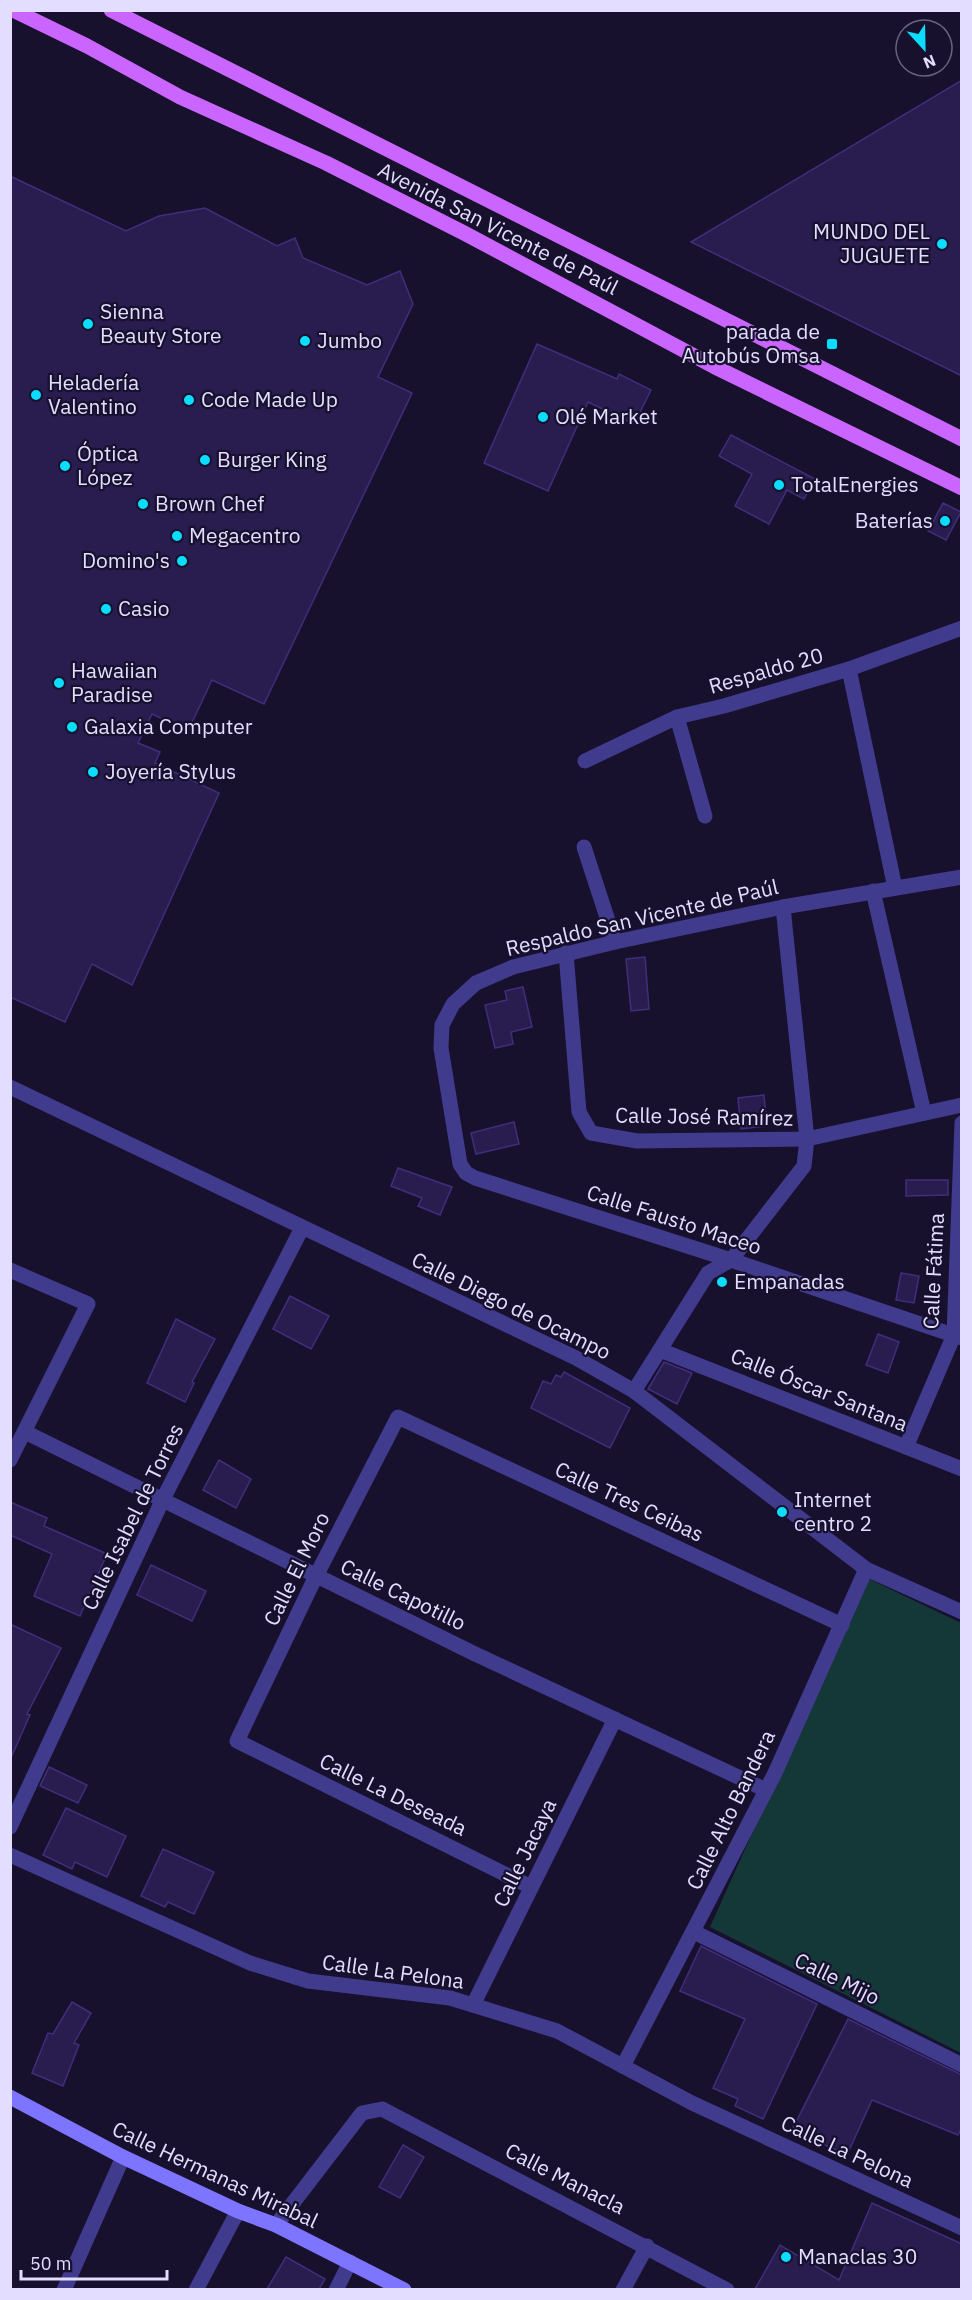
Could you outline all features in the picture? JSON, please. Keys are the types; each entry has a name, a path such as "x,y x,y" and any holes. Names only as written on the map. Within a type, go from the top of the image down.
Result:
{"main road":[{"name":"Avenida San Vicente de Paúl","path":"13,10 87,46 180,97 326,164 464,233 715,367 962,488"},
{"name":"Avenida San Vicente de Paúl","path":"111,10 962,439"}],"street":[{"name":"Respaldo 20","path":"585,761 677,717 724,706 849,669 962,628"},
{"path":"849,669 895,888"},
{"path":"677,717 705,816"},
{"path":"584,847 615,942"},
{"name":"Respaldo San Vicente de Paúl","path":"475,1178 466,1173 460,1164 441,1048 442,1025 453,1004 476,983 513,967 615,942 783,907 962,877"},
{"path":"873,891 924,1113"},
{"path":"634,1391 708,1273 731,1260 804,1166 807,1140 783,907"},
{"name":"Calle José Ramírez","path":"566,953 579,1112 591,1133 638,1141 807,1140 962,1104"},
{"name":"Calle Diego de Ocampo","path":"10,1087 576,1358 634,1391 866,1569 962,1612"},
{"name":"Calle Fátima","path":"906,1447 958,1337 962,1123"},
{"name":"Calle Fausto Maceo","path":"475,1178 731,1260 958,1337"},
{"name":"Calle Isabel de Torres","path":"10,1827 163,1499 302,1228"},
{"path":"10,1270 88,1305 10,1460"},
{"name":"Calle Óscar Santana","path":"660,1350 962,1469"},
{"name":"Calle El Moro","path":"237,1741 316,1576 398,1417"},
{"name":"Calle Tres Ceibas","path":"398,1417 842,1625"},
{"name":"Calle Capotillo","path":"25,1432 316,1576 766,1790"},
{"name":"Calle Alto Bandera","path":"623,2066 766,1790 866,1569"},
{"name":"Calle Jacaya","path":"473,2005 615,1719"},
{"name":"Calle La Deseada","path":"237,1741 531,1887"},
{"name":"Calle La Pelona","path":"10,1855 250,1963 308,1981 450,1998 557,2031 692,2103 962,2228"},
{"name":"Calle Mijo","path":"694,1932 962,2064"},
{"name":"Calle Hermanas Mirabal","path":"11,2097 123,2157 238,2211 276,2225 404,2289"},
{"name":"Calle Manacla","path":"276,2225 362,2113 382,2109 727,2289"},
{"path":"64,2289 123,2157"},
{"path":"196,2289 238,2211"},
{"path":"622,2289 647,2246"},
{"path":"336,2289 350,2262"}],"green space":[{"path":"867,1578 961,1623 961,2053 710,1927"}],"building":[{"path":"962,80 962,376 691,242"},
{"name":"Megacentro","path":"10,176 126,231 159,216 205,208 277,246 295,238 303,258 367,285 400,271 413,304 378,377 412,393 264,704 212,680 188,731 152,714 138,743 160,752 155,763 219,793 132,985 92,964 65,1022 10,997"},
{"name":"Olé Market","path":"537,344 617,379 619,374 651,390 634,424 588,402 548,491 484,463"},
{"name":"TotalEnergies","path":"731,435 815,479 804,499 787,490 769,524 735,506 752,474 719,456"},
{"name":"Baterías","path":"943,503 961,512 946,540 928,531"},
{"path":"645,957 649,1009 631,1011 626,959"},
{"path":"523,987 532,1027 511,1032 513,1044 495,1048 485,1005 507,1000 505,991"},
{"path":"764,1095 767,1126 741,1129 738,1098"},
{"path":"514,1122 519,1144 476,1154 471,1133"},
{"path":"398,1168 452,1187 440,1215 418,1206 422,1198 391,1186"},
{"path":"906,1180 948,1180 948,1195 906,1196"},
{"path":"901,1273 919,1276 914,1303 896,1300"},
{"path":"290,1296 329,1316 311,1349 273,1329"},
{"path":"176,1319 215,1339 192,1382 194,1383 185,1402 147,1383"},
{"path":"878,1334 899,1342 888,1373 866,1365"},
{"path":"664,1362 692,1373 677,1404 648,1389"},
{"path":"564,1372 630,1408 610,1448 531,1408 543,1381 551,1384 556,1375 561,1377"},
{"path":"219,1460 251,1479 236,1508 203,1490"},
{"path":"10,1502 47,1518 44,1526 107,1554 80,1616 34,1596 52,1554 10,1535"},
{"path":"151,1565 206,1591 192,1621 137,1595"},
{"path":"10,1624 61,1648 27,1714 30,1715 10,1760"},
{"path":"49,1767 87,1785 78,1803 40,1786"},
{"path":"66,1808 126,1836 107,1877 75,1862 72,1869 43,1855"},
{"path":"163,1849 214,1872 194,1914 168,1902 165,1907 141,1896"},
{"path":"701,1946 817,2004 763,2119 735,2106 738,2099 713,2088 745,2019 680,1991"},
{"path":"72,2002 91,2013 74,2043 79,2045 63,2086 32,2073 48,2033 53,2034"},
{"path":"848,2019 962,2075 962,2127 958,2135 872,2100 847,2155 792,2130"},
{"path":"403,2145 424,2157 400,2198 379,2187"},
{"path":"872,2203 962,2244 962,2289 755,2289 780,2245 839,2280"},
{"path":"286,2257 325,2279 319,2289 267,2289"}],"place":[{"name":"MUNDO DEL JUGUETE","path":"942,244"},
{"name":"Sienna Beauty Store","path":"88,324"},
{"name":"Jumbo","path":"305,341"},
{"name":"parada de Autobús Omsa","path":"832,344"},
{"name":"Heladería Valentino","path":"36,395"},
{"name":"Code Made Up","path":"189,400"},
{"name":"Olé Market","path":"543,417"},
{"name":"Burger King","path":"205,460"},
{"name":"Óptica López","path":"65,466"},
{"name":"TotalEnergies","path":"779,485"},
{"name":"Brown Chef","path":"143,504"},
{"name":"Baterías","path":"945,521"},
{"name":"Megacentro","path":"177,536"},
{"name":"Domino's","path":"182,561"},
{"name":"Casio","path":"106,609"},
{"name":"Hawaiian Paradise","path":"59,683"},
{"name":"Galaxia Computer","path":"72,727"},
{"name":"Joyería Stylus","path":"93,772"},
{"name":"Empanadas","path":"722,1282"},
{"name":"Internet centro 2","path":"782,1512"},
{"name":"Manaclas 30","path":"786,2257"}]}
